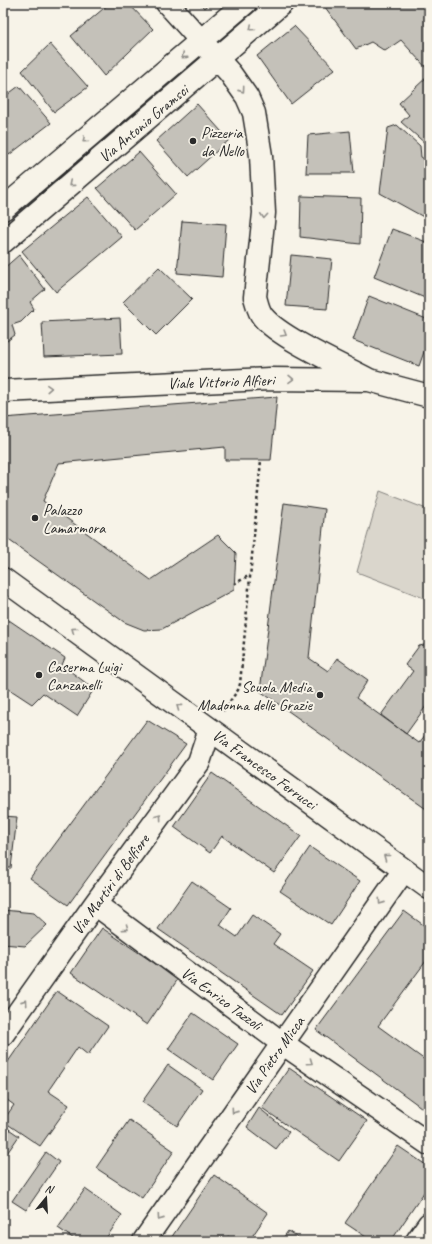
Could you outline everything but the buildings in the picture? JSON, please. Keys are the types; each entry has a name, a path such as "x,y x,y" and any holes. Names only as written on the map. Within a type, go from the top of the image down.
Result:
{"street":[{"path":"167,3 218,59 247,96 254,113 261,156 264,213 255,297 258,308 263,317 280,332 369,380"},
{"name":"Via Antonio Gramsci","path":"3,209 202,42 245,3"},
{"name":"Via Antonio Gramsci","path":"3,242 282,3"},
{"name":"Viale Vittorio Alfieri","path":"5,389 269,379 369,380 429,396"},
{"name":"Via Francesco Ferrucci","path":"3,579 429,888"},
{"name":"Via Martiri di Belfiore","path":"3,1034 95,904 199,762 210,729"},
{"name":"Via Pietro Micca","path":"144,1241 404,870"},
{"name":"Via Enrico Tazzoli","path":"95,904 282,1042 429,1144"},
{"path":"417,1241 429,1224"}],"path":[{"path":"210,729 235,695 240,684 261,460"},
{"path":"234,584 250,575"}],"shaded area":[{"path":"380,491 429,510 429,600 357,572"}],"place":[{"name":"Pizzeria da Nello","path":"193,141"},
{"name":"Palazzo Lamarmora","path":"35,518"},
{"name":"Caserma Luigi Canzanelli","path":"39,675"},
{"name":"Scuola Media Madonna delle Grazie","path":"320,695"}]}
